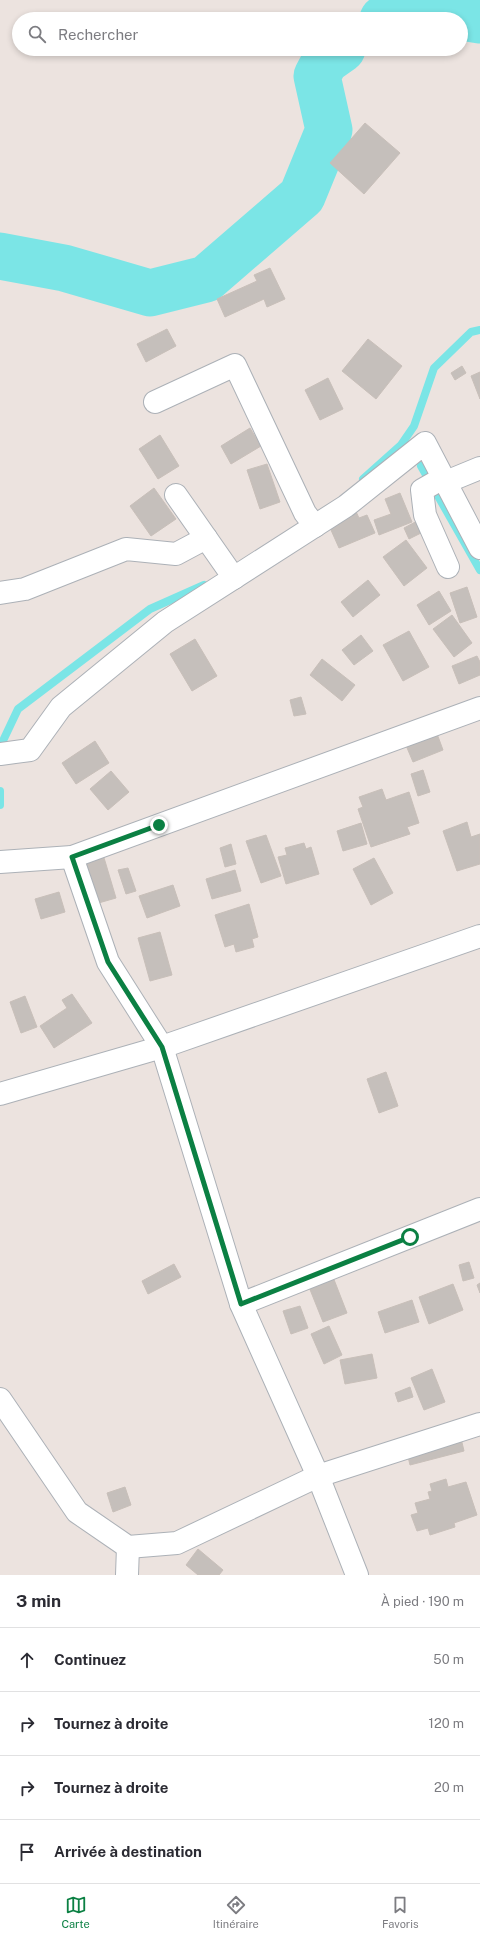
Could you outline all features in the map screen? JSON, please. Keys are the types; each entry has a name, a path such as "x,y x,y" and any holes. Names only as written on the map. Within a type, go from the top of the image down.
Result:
{"street":[{"path":"155,402 235,365 311,521"},
{"path":"1,755 30,750 61,707 165,622 230,572 311,521 346,506 425,443 435,485 480,548"},
{"path":"435,485 480,468"},
{"path":"435,485 425,515 448,567"},
{"path":"176,495 230,572"},
{"path":"0,593 25,589 126,548 176,554 206,538"},
{"path":"0,862 72,857 480,708"},
{"path":"72,857 108,962 162,1047 241,1304 318,1476 357,1575"},
{"path":"0,1094 162,1047 480,936"},
{"path":"241,1304 480,1209"},
{"path":"0,1399 77,1512 128,1547 178,1543 318,1476 480,1424"},
{"path":"127,1575 128,1547"}],"building":[{"path":"365,123 400,153 364,194 330,163"},
{"path":"270,268 285,299 267,307 264,299 225,317 217,299 257,281 254,275"},
{"path":"167,329 176,346 146,362 137,344"},
{"path":"368,339 402,366 376,399 342,371"},
{"path":"462,366 466,373 455,380 451,373"},
{"path":"480,372 480,399 471,376"},
{"path":"328,378 343,409 320,420 305,390"},
{"path":"250,428 261,446 231,464 221,446"},
{"path":"160,435 179,466 158,479 139,449"},
{"path":"267,464 280,502 260,509 247,470"},
{"path":"154,488 176,519 151,536 130,506"},
{"path":"400,493 412,522 379,535 374,520 391,514 385,499"},
{"path":"352,503 359,518 367,515 375,533 339,548 327,521"},
{"path":"419,520 425,531 409,539 404,528"},
{"path":"406,540 427,568 404,586 383,557"},
{"path":"368,580 380,595 353,617 341,602"},
{"path":"467,587 477,617 460,623 450,593"},
{"path":"439,591 451,611 429,625 417,605"},
{"path":"452,615 472,643 454,657 433,629"},
{"path":"409,631 429,667 403,681 383,645"},
{"path":"361,635 373,651 354,665 342,650"},
{"path":"195,639 217,676 192,691 170,654"},
{"path":"477,656 480,662 480,675 459,684 452,666"},
{"path":"322,659 355,685 342,701 310,675"},
{"path":"301,697 306,714 294,716 290,700"},
{"path":"436,731 443,750 413,762 405,743"},
{"path":"95,741 109,763 76,784 62,763"},
{"path":"423,770 430,792 418,796 411,774"},
{"path":"111,771 129,792 108,810 90,789"},
{"path":"382,789 386,800 409,792 419,823 407,827 410,834 371,847 358,809 363,807 359,797"},
{"path":"467,822 471,837 480,834 480,864 457,871 443,831"},
{"path":"361,823 367,844 343,851 337,831"},
{"path":"266,835 281,876 261,883 246,841"},
{"path":"304,843 306,849 311,847 319,874 286,884 278,857 287,855 285,848"},
{"path":"231,844 236,864 225,867 220,848"},
{"path":"102,851 116,898 95,904 81,857"},
{"path":"374,858 393,893 371,905 353,869"},
{"path":"128,868 136,891 126,894 118,870"},
{"path":"235,870 241,891 212,899 206,879"},
{"path":"173,885 180,906 147,918 139,896"},
{"path":"59,892 65,912 41,919 35,899"},
{"path":"249,904 258,937 252,939 254,947 236,952 234,944 225,947 215,915"},
{"path":"160,932 172,975 150,981 138,938"},
{"path":"72,994 92,1023 54,1048 40,1026 67,1008 62,1000"},
{"path":"25,996 37,1027 21,1033 10,1002"},
{"path":"386,1072 398,1106 379,1113 367,1079"},
{"path":"469,1262 474,1278 463,1281 459,1265"},
{"path":"174,1264 181,1277 148,1294 142,1281"},
{"path":"333,1277 347,1313 323,1322 309,1287"},
{"path":"480,1283 480,1293 477,1285"},
{"path":"453,1284 463,1310 429,1324 419,1297"},
{"path":"412,1300 419,1322 385,1333 378,1312"},
{"path":"300,1306 308,1328 291,1334 283,1311"},
{"path":"329,1326 342,1355 324,1364 311,1334"},
{"path":"372,1354 377,1378 345,1384 340,1360"},
{"path":"432,1369 445,1402 424,1410 411,1378"},
{"path":"410,1387 413,1397 398,1402 395,1393"},
{"path":"460,1434 464,1451 410,1465 406,1448"},
{"path":"446,1479 448,1487 466,1482 477,1515 454,1523 455,1527 430,1535 428,1528 417,1531 411,1515 418,1513 415,1503 430,1499 428,1492 432,1491 430,1484"},
{"path":"125,1487 131,1505 113,1512 107,1493"},
{"path":"198,1549 223,1570 219,1575 198,1575 186,1565"}],"waterway":[{"path":"393,12 400,7 431,12"},
{"path":"468,18 480,20"},
{"path":"0,256 64,268 150,293 206,279 302,196 329,130 317,76 325,61 332,56"},
{"path":"363,479 401,445 414,426 434,368 471,332 480,330"},
{"path":"421,466 480,570"},
{"path":"0,747 18,709 150,609 204,585"},
{"path":"0,791 0,805"}],"route":[{"path":"159,825 72,857 108,962 162,1047 241,1304 410,1237"}]}
